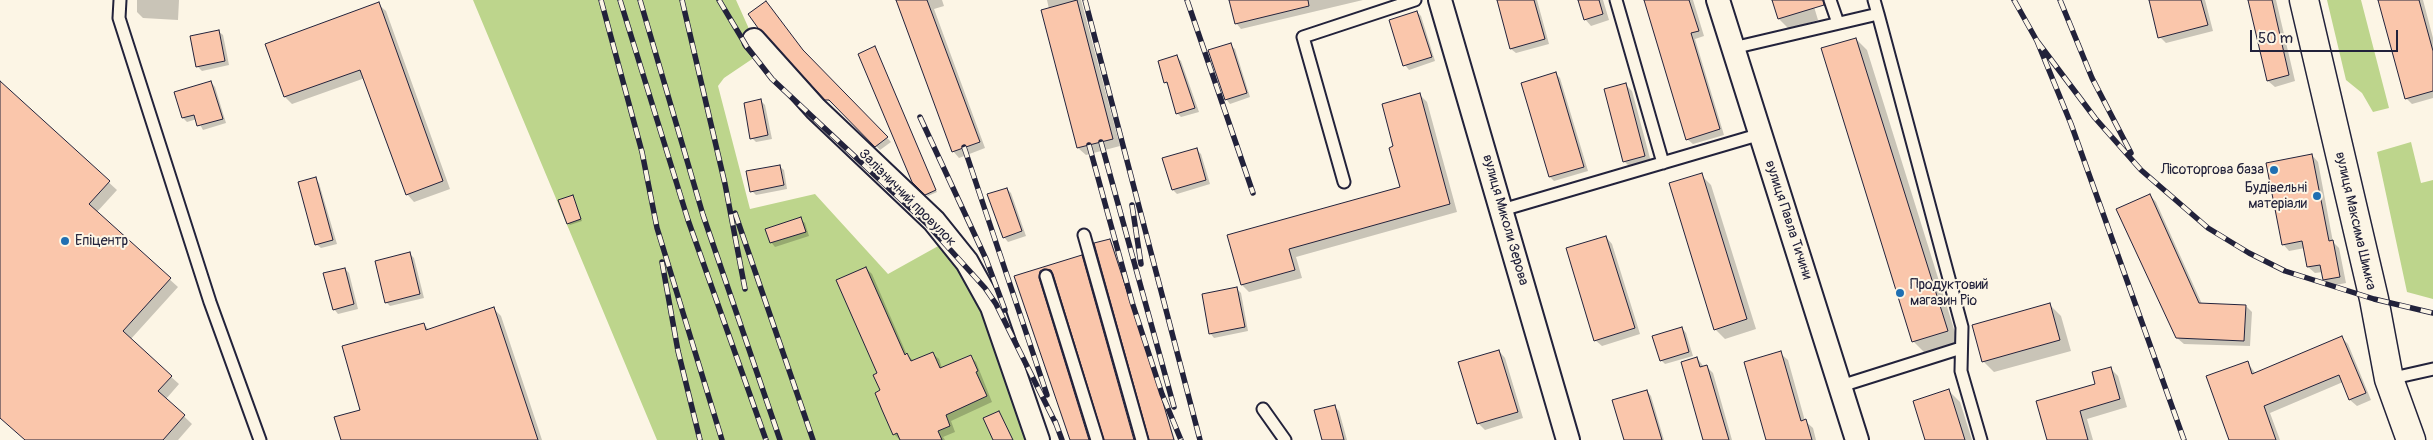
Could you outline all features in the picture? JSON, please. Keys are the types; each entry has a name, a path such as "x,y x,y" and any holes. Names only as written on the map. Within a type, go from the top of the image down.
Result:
{"main road":[{"name":"вулиця Максима Шимка","path":"2304,0 2374,299 2390,379 2411,440"}],"street":[{"name":"вулиця Миколи Зерова","path":"1440,0 1568,440"},
{"name":"вулиця Павла Тичини","path":"1718,0 1857,440"},
{"name":"Залізничний провулок","path":"754,40 816,109 934,222 967,262 992,307 1038,440"}],"lane":[{"path":"120,0 119,18 210,302 260,440"},
{"path":"1344,182 1303,37 1415,0"},
{"path":"1616,0 1663,163"},
{"path":"1830,0 1838,23"},
{"path":"1874,0 1962,327 1961,371 1980,440"},
{"path":"1733,48 1878,14"},
{"path":"1502,210 1761,134"},
{"path":"1084,235 1142,440"},
{"path":"1046,276 1097,440"},
{"path":"1841,386 1961,348"},
{"path":"2390,379 2433,370"},
{"path":"1263,409 1285,440"}],"green space":[{"path":"473,0 736,0 754,40 764,51 724,78 718,86 750,209 815,194 888,274 949,240 1040,440 657,440"},
{"path":"2327,0 2361,0 2389,108 2373,112 2362,93 2346,80"},
{"path":"2411,142 2421,183 2433,180 2433,299 2407,292 2377,152"}],"building":[{"path":"896,0 927,0 980,142 952,152"},
{"path":"1077,0 1113,139 1077,148 1041,10"},
{"path":"1229,0 1308,0 1309,6 1235,24"},
{"path":"1497,0 1534,0 1545,39 1510,49"},
{"path":"1578,0 1599,0 1603,14 1584,20"},
{"path":"1644,0 1689,0 1699,31 1691,33 1720,129 1686,140"},
{"path":"1772,0 1823,0 1824,5 1778,19"},
{"path":"2149,0 2201,0 2208,25 2158,38"},
{"path":"2248,0 2272,0 2289,75 2267,81"},
{"path":"2378,0 2419,0 2433,51 2433,91 2405,99"},
{"path":"766,1 803,50 888,137 875,147 829,100 825,100 758,28 748,14"},
{"path":"379,2 443,181 406,195 360,70 284,97 265,44"},
{"path":"1417,11 1432,57 1403,66 1389,20"},
{"path":"219,30 225,61 196,67 190,36"},
{"path":"1856,38 1948,331 1912,342 1821,48"},
{"path":"1231,43 1247,93 1225,100 1208,50"},
{"path":"875,46 936,190 925,195 912,182 858,54"},
{"path":"1177,55 1195,108 1176,114 1167,82 1164,83 1158,61"},
{"path":"1556,72 1584,167 1549,177 1521,83"},
{"name":"Епіцентр","path":"0,81 110,181 89,204 171,278 123,331 172,376 158,391 185,415 163,440 25,440 0,418"},
{"path":"211,81 223,119 197,126 194,115 182,118 174,92"},
{"path":"1626,83 1645,156 1623,162 1604,89"},
{"path":"1420,93 1450,204 1289,249 1295,270 1241,285 1227,235 1400,187 1389,148 1393,146 1382,104"},
{"path":"761,99 768,135 750,139 744,103"},
{"path":"1197,148 1206,180 1172,190 1162,158"},
{"path":"2312,154 2329,241 2333,240 2340,277 2323,280 2320,265 2307,267 2302,241 2282,245 2266,163"},
{"path":"780,165 784,185 750,192 746,171"},
{"path":"1702,173 1747,319 1714,330 1669,183"},
{"path":"316,177 333,240 315,245 298,182"},
{"path":"1007,188 1022,231 1003,238 987,194"},
{"path":"2150,194 2199,303 2246,305 2244,341 2176,338 2116,209"},
{"path":"573,195 581,219 567,224 558,200"},
{"path":"801,217 806,232 770,243 765,229"},
{"path":"1606,236 1635,328 1594,341 1566,248"},
{"path":"1110,239 1174,440 1149,440 1094,243"},
{"path":"410,252 420,294 385,303 375,261"},
{"path":"1082,255 1134,440 1104,440 1053,274 1051,270 1044,269 1040,271 1039,278 1089,440 1070,440 1014,276"},
{"path":"866,267 905,355 907,353 911,361 933,352 940,368 971,355 978,371 976,372 987,396 946,415 950,426 938,431 942,440 900,440 897,433 893,435 882,410 875,393 880,390 873,375 877,373 836,280"},
{"path":"345,268 354,304 333,310 323,273"},
{"path":"1237,287 1245,327 1209,334 1202,294"},
{"path":"2050,303 2060,340 1982,362 1972,325"},
{"path":"494,307 538,440 341,440 334,417 360,410 342,346 424,323 426,330"},
{"path":"1682,327 1689,352 1660,361 1652,336"},
{"path":"2342,336 2366,393 2349,400 2339,375 2264,406 2276,440 2229,440 2206,376 2248,361 2252,374"},
{"path":"1499,350 1518,412 1477,424 1458,362"},
{"path":"1781,351 1801,421 1806,419 1812,440 1766,440 1744,362"},
{"path":"1697,357 1700,367 1707,365 1729,440 1703,440 1681,362"},
{"path":"2111,367 2120,399 2080,411 2088,440 2047,440 2036,401 2095,384 2092,372"},
{"path":"1949,389 1965,440 1925,440 1913,401"},
{"path":"1647,390 1662,440 1624,440 1612,400"},
{"path":"1335,405 1344,440 1322,440 1314,410"},
{"path":"999,411 1013,440 993,440 983,418"}],"railway":[{"path":"601,0 642,152 657,228 722,440"},
{"path":"620,0 688,220 766,440"},
{"path":"640,0 703,215 780,440"},
{"path":"682,0 725,184 745,289"},
{"path":"719,0 747,47 772,79 926,223 985,288 996,304 1057,426"},
{"path":"1085,0 1200,440"},
{"path":"1187,0 1253,193"},
{"path":"2014,0 2037,41 2071,124 2184,440"},
{"path":"2060,0 2092,78 2131,153"},
{"path":"2037,41 2095,118 2141,170 2208,228 2249,253 2285,271 2374,299 2433,313"},
{"path":"920,117 986,259 1005,310"},
{"path":"1101,142 1174,407"},
{"path":"1089,145 1132,302 1162,394 1181,440"},
{"path":"964,147 1047,395"},
{"path":"1132,205 1141,264"},
{"path":"735,213 813,440"},
{"path":"662,262 678,351 700,440"},
{"path":"1055,421 1062,440"}],"place":[{"name":"Лісоторгова база","path":"2274,170"},
{"name":"Будівельні матеріали","path":"2317,196"},
{"name":"Епіцентр","path":"65,241"},
{"name":"Продуктовий магазин Ріо","path":"1900,293"}]}
